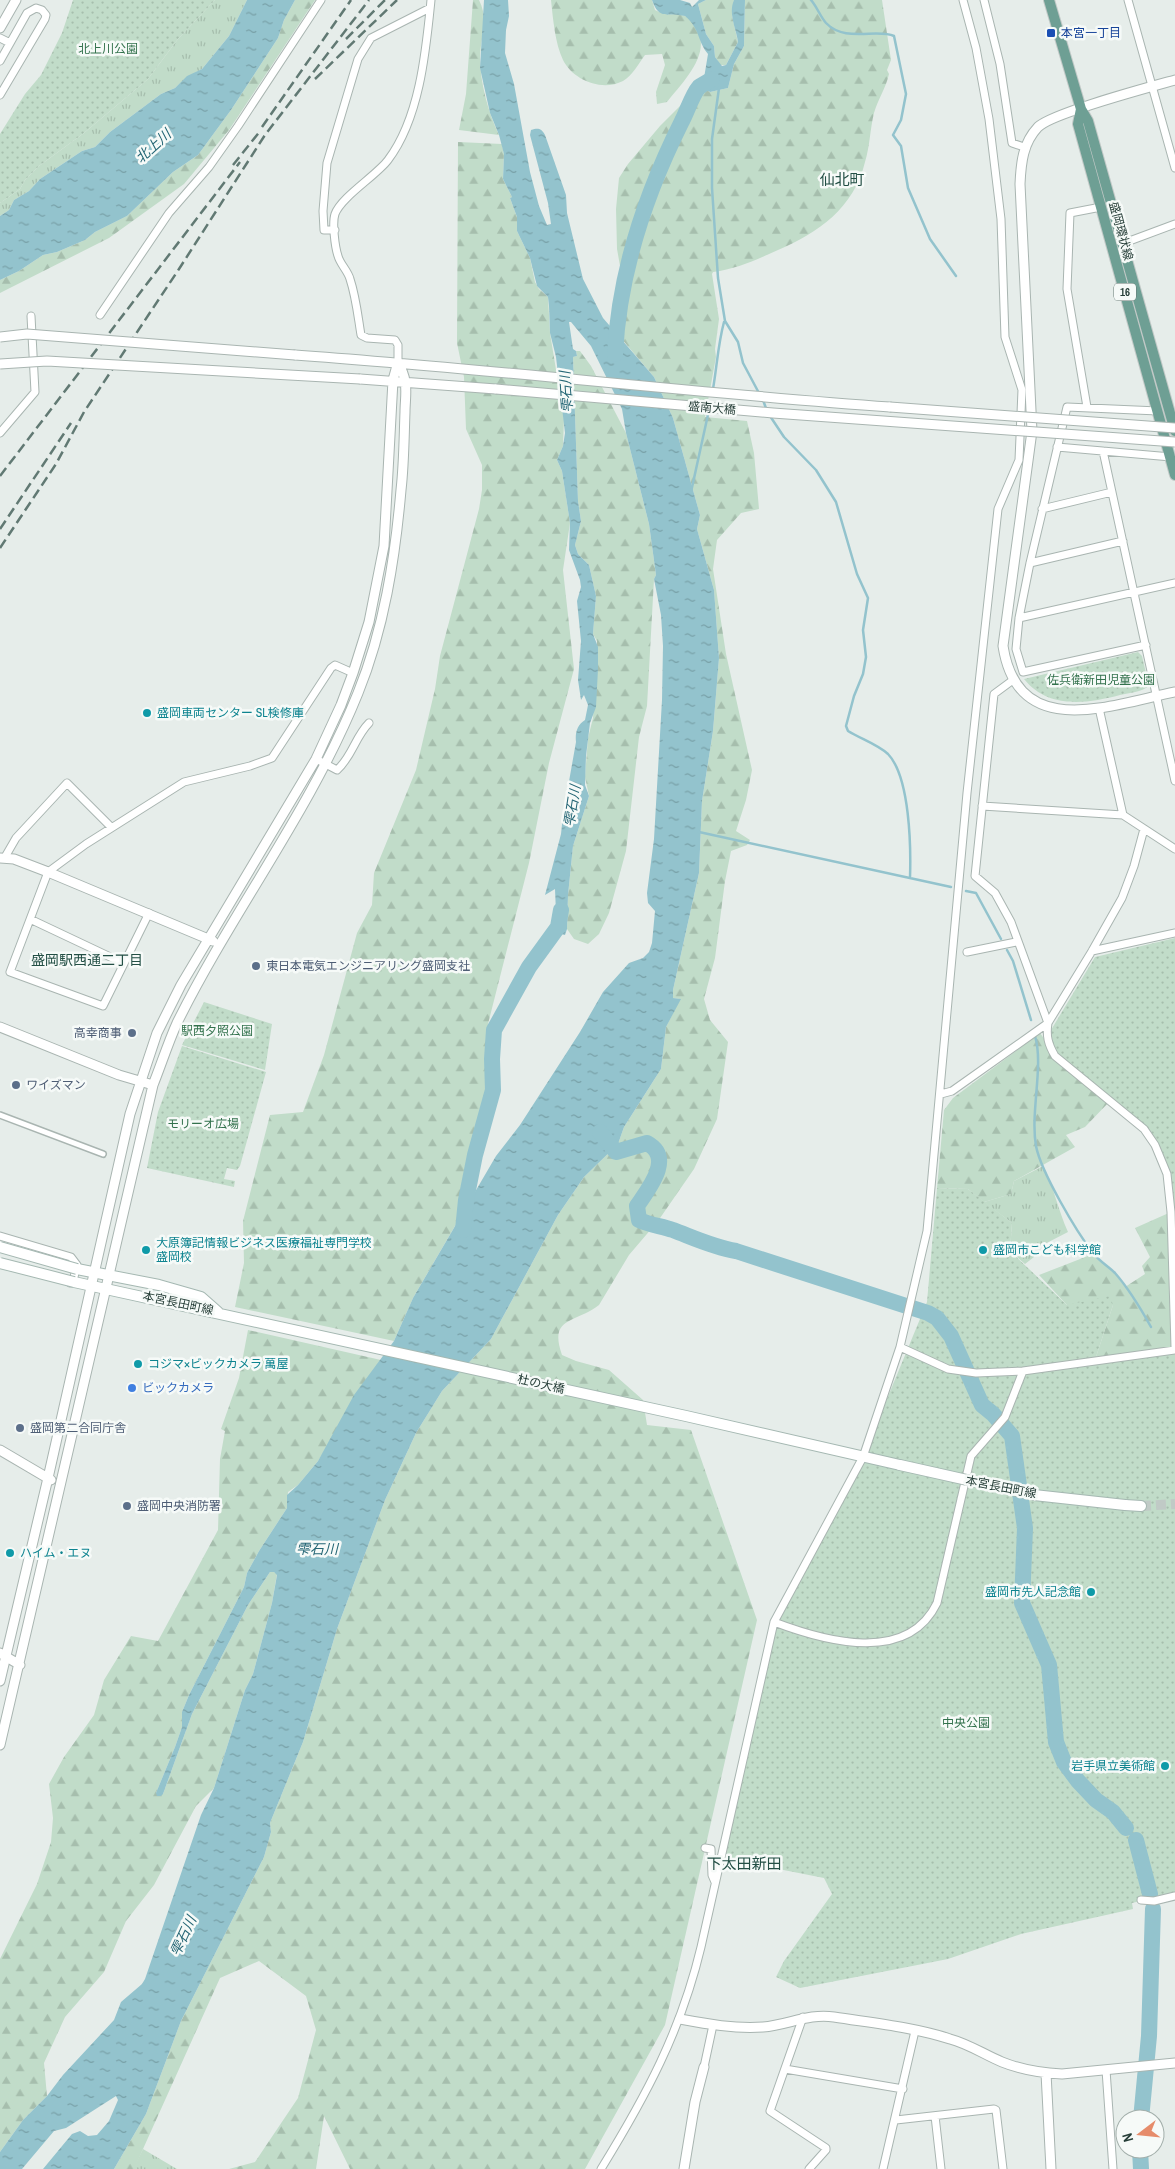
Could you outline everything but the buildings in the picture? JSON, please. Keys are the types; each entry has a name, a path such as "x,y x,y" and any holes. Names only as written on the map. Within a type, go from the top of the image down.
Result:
{"main road":[{"name":"盛岡環状線","path":"1049,0 1081,109 1088,121 1124,243 1172,413 1175,430"},
{"name":"盛岡環状線","path":"1081,109 1078,124 1175,475"},
{"name":"本宮長田町線","path":"0,1247 77,1269 159,1285 201,1297 219,1312"},
{"name":"本宮長田町線","path":"0,1262 91,1286 219,1312"},
{"name":"杜の大橋","path":"219,1312 863,1457"},
{"name":"本宮長田町線","path":"863,1457 1034,1495 1141,1506"}],"street":[{"path":"0,28 16,0"},
{"path":"100,315 169,212 209,167 238,126 321,0"},
{"path":"601,2169 654,2079 680,2019 695,1973 774,1622 863,1457 900,1347 927,1231 967,793 998,509 1019,460 1022,390 1005,337 1001,219 991,137 976,48 963,0"},
{"path":"984,0 1000,64 1012,143 1024,147"},
{"path":"1128,0 1175,168"},
{"path":"335,230 324,230 323,211 327,163 358,59 371,38 430,4"},
{"path":"0,1681 3,1655 48,1478 130,1114 140,1081 157,1033 180,985 316,759 341,706 369,622 384,546 393,380 398,362 398,345 395,340 367,338 361,335 350,278 338,256 335,214 388,160 401,137 415,100 424,59 430,4"},
{"path":"0,60 27,12 36,8 42,10 46,15 45,19 0,94"},
{"path":"0,38 10,43"},
{"path":"1175,80 1058,116 1039,126 1024,147 1020,184 1032,431 1002,646 1006,664 1013,680 1036,702 1048,706 1072,711 1099,708 1175,692"},
{"path":"1087,407 1067,289 1070,213 1102,207"},
{"path":"1124,243 1175,224"},
{"path":"0,433 35,392 31,316"},
{"name":"盛南大橋","path":"0,337 27,334 398,362 775,399 1032,416 1175,430"},
{"name":"盛南大橋","path":"0,364 47,361 393,380 773,413 1175,442"},
{"path":"0,1745 153,1085 177,1024 220,944 285,837 325,764 359,692 376,641 397,535 403,474 406,382 398,362"},
{"path":"1146,646 1024,672 1016,649 1019,618 1030,562 1067,407 1158,411"},
{"path":"1056,447 1171,458"},
{"path":"1103,451 1175,781"},
{"path":"1042,509 1112,492"},
{"path":"1030,562 1123,542"},
{"path":"1019,618 1175,583"},
{"path":"149,914 103,1006 10,972 32,920 48,872 111,828 184,782 250,766 272,758 331,668 335,665 353,673"},
{"path":"900,1347 948,1369 976,1373 1023,1371 1175,1348 1171,1212 1167,1174 1155,1145 1144,1129 1055,1056 1048,1044 1048,1023 1010,922 995,893 975,876 994,694 1013,680"},
{"path":"1099,708 1123,815"},
{"path":"316,759 337,770 346,762 360,733 369,723"},
{"path":"111,828 67,783 16,838 3,858 48,872 220,944"},
{"path":"982,806 1123,815 1175,849"},
{"path":"941,1094 952,1091 1048,1023 1122,898 1134,866 1144,829"},
{"path":"32,920 123,963"},
{"path":"1092,951 1175,933"},
{"path":"967,952 1016,942"},
{"path":"0,1029 153,1085"},
{"path":"0,1115 103,1154"},
{"path":"0,1236 71,1257 77,1265 73,1282 68,1284 0,1262"},
{"path":"774,1622 828,1640 846,1643 865,1643 901,1636 914,1632 923,1624 937,1603 971,1456 1002,1422 1012,1403 1023,1371"},
{"path":"0,1450 60,1485"},
{"path":"3,1655 20,1665"},
{"path":"705,1848 710,1849 712,1875 715,1882"},
{"path":"1141,1900 1154,1901 1175,1896"},
{"path":"680,2019 713,2025 763,2027 803,2017 823,2015 915,2030 952,2039 1002,2062 1046,2074 1175,2063"},
{"path":"803,2017 770,2111 826,2148 809,2169"},
{"path":"684,2169 695,2102 713,2025"},
{"path":"883,2169 896,2120 915,2030"},
{"path":"785,2069 903,2089"},
{"path":"1106,2070 1113,2169"},
{"path":"1046,2074 1051,2169"},
{"path":"896,2120 994,2108 996,2110 1003,2169"},
{"path":"935,2116 941,2169"}],"green space":[{"name":"北上川公園","path":"73,0 215,0 178,39 148,79 84,133 39,166 25,180 20,189 0,203 0,134 25,94 41,75 62,33"},
{"path":"215,0 247,0 229,36 202,69 187,77 175,88 161,94 110,132 95,147 82,151 40,179 29,191 14,200 9,210 0,216 0,203 20,189 25,180 39,166 84,133 148,79 178,39"},
{"path":"295,0 315,0 229,130 184,184 109,238 0,293 0,280 19,271 43,255 57,252 85,240 95,232 127,216 173,172 198,155 231,110 278,38 284,20"},
{"path":"473,0 479,0 484,14 480,57 481,76 491,117 499,135 459,130 466,94"},
{"path":"551,0 652,0 655,10 687,17 693,22 701,40 700,50 693,69 667,102 657,104 656,92 665,65 662,54 645,55 632,73 623,81 606,85 589,82 574,73 563,60 556,39"},
{"path":"706,0 734,0 732,16 738,42 726,65 720,65 715,57 714,46 706,34 698,4"},
{"path":"745,0 882,0 891,60 887,70 889,74 888,79 874,113 867,156 860,178 843,206 807,236 746,264 713,272 712,274 719,319 715,349 716,357 705,417 747,421 754,453 759,509 741,513 717,540 713,569 726,654 752,770 746,800 736,831 750,840 747,845 731,851 715,958 704,999 710,1020 728,1042 717,1119 694,1169 658,1221 629,1255 599,1305 591,1311 567,1322 559,1333 562,1355 609,1370 643,1400 647,1425 691,1430 757,1620 665,2025 585,2169 350,2169 324,2116 316,2169 229,2169 255,2162 298,2098 316,2030 306,1996 259,1961 220,1978 134,2169 114,2169 146,2114 181,2021 264,1857 271,1832 270,1823 303,1742 337,1629 385,1500 416,1433 442,1391 491,1339 558,1215 584,1177 618,1144 624,1127 661,1069 666,1027 680,999 673,998 673,990 699,873 702,801 713,731 719,658 714,590 697,529 700,515 673,418 654,377 615,331 618,296 622,277 617,249 616,209 619,178 628,164 660,126 696,90 698,99 703,88 710,92 728,88 734,64 744,46"},
{"path":"458,142 502,144 504,154 503,179 512,197 510,198 517,217 517,231 530,258 535,282 539,289 548,297 550,333 564,419 563,446 557,460 562,471 570,523 563,570 574,669 549,763 529,863 488,1024 486,1096 476,1130 462,1214 413,1298 394,1341 235,1307 244,1263 243,1221 270,1115 303,1112 324,1055 357,933 372,905 374,873 416,770 435,689 440,656 479,509 482,490 482,465 466,429 464,377 457,343"},
{"path":"576,351 580,351 591,366 626,433 649,524 656,575 654,579 647,706 639,737 626,851 609,913 599,934 588,944 574,939 567,929 573,846 589,796 585,777 588,738 593,718 597,641 593,634 596,596 589,565 578,554 575,545 581,521 578,501 573,357 577,356"},
{"name":"佐兵衛新田児童公園","path":"1138,652 1142,656 1149,686 1135,692 1094,701 1068,702 1044,695 1034,689 1024,679"},
{"path":"1175,938 1175,1304 1167,1174 1144,1129 1055,1056 1048,1045 1051,1030 1095,957"},
{"name":"駅西夕照公園","path":"204,1002 272,1024 265,1070 182,1045"},
{"path":"1040,1033 1048,1044 1110,1101 1085,1127 1066,1135 1075,1147 1014,1181 1011,1194 984,1202 968,1189 937,1188 944,1110 953,1098"},
{"name":"モリーオ広場","path":"182,1046 266,1072 240,1166 237,1170 227,1168 224,1179 235,1181 234,1187 147,1168 158,1112"},
{"path":"1043,1166 1068,1232 1033,1250 1034,1257 1025,1264 1010,1251 1012,1223 984,1202 1011,1194 1014,1181"},
{"name":"中央公園","path":"937,1188 968,1189 1012,1223 1010,1251 1067,1305 1110,1296 1113,1305 1095,1360 1175,1347 1175,1893 1132,1903 1133,1909 1021,1934 948,1959 800,1988 776,1977 784,1961 832,1894 824,1878 723,1858 774,1622 863,1457 927,1302"},
{"path":"1171,1212 1175,1348 1095,1360 1113,1305 1067,1305 1039,1275 1093,1254 1115,1274 1125,1287 1145,1274 1142,1266 1150,1257 1135,1228"},
{"path":"248,1330 381,1360 318,1461 298,1485 288,1492 287,1508 247,1573 244,1587 189,1695 182,1712 182,1727 156,1793 163,1794 192,1714 248,1605 270,1572 274,1572 277,1574 272,1603 253,1674 245,1690 214,1788 196,1806 154,1885 126,1921 104,1972 65,2017 44,2063 47,2096 23,2120 0,2152 0,1959 37,1884 51,1842 53,1818 49,1784 64,1757 94,1715 104,1680 131,1636 158,1641 218,1530 220,1459 225,1431 221,1429 239,1378"},
{"path":"143,2149 177,2169 133,2169"}],"water":[{"name":"北上川","path":"247,0 295,0 284,20 278,38 231,110 198,155 173,172 127,216 95,232 85,240 57,252 43,255 19,271 0,280 0,216 9,210 14,200 29,191 40,179 82,151 95,147 110,132 161,94 175,88 187,76 202,69 229,36"},
{"name":"雫石川","path":"484,0 508,0 509,16 505,53 514,84 530,172 539,206 547,225 551,224 548,203 530,135 531,130 537,129 541,130 545,135 566,195 567,213 583,279 603,318 654,377 673,418 700,515 697,529 714,590 719,658 713,731 702,801 699,873 673,990 673,998 681,999 666,1027 661,1069 624,1127 618,1144 584,1177 558,1215 491,1339 442,1391 416,1433 385,1500 337,1629 303,1742 270,1823 271,1832 264,1857 181,2021 146,2114 114,2169 43,2169 72,2134 80,2131 88,2136 97,2135 109,2121 118,2100 116,2096 66,2128 54,2131 22,2169 0,2169 0,2152 23,2120 47,2096 63,2075 114,2020 121,2002 142,1984 145,1979 201,1815 214,1788 245,1690 253,1674 272,1603 277,1575 274,1572 270,1572 248,1605 192,1714 163,1794 157,1796 156,1793 182,1727 182,1712 189,1695 244,1587 247,1573 287,1508 287,1495 318,1461 354,1395 394,1341 413,1298 496,1156 520,1125 580,1032 603,992 629,963 643,958 649,952 652,943 655,911 648,903 647,893 654,839 662,700 663,646 661,615 654,579 656,575 649,524 626,433 622,409 591,346 571,322 569,322 573,349 576,351 577,356 573,357 578,501 581,521 575,545 578,554 589,565 596,596 593,634 598,647 598,669 596,707 590,723 586,756 585,785 589,796 573,846 565,935 552,926 556,913 555,889 545,895 561,834 564,806 569,793 568,787 576,732 580,724 585,720 588,705 584,695 581,700 578,680 581,641 577,601 581,587 569,550 570,523 562,471 557,460 563,446 565,433 556,357 550,333 548,297 537,286 530,258 517,231 517,217 510,198 512,197 503,179 504,154 490,113 480,68"},
{"path":"652,0 680,0 690,3 692,7 699,0 706,0 698,4 706,34 714,46 715,57 722,66 726,65 738,42 732,16 732,5 734,0 745,0 744,46 734,64 728,88 710,92 703,88 700,91 698,100 694,87 703,84 708,54 694,26 685,16 661,13 655,7"}],"waterway":[{"path":"811,0 826,23 834,29 851,34 879,33 894,36 906,94 901,120 893,135 901,146 908,188 930,239 956,276"},
{"name":"雫石川","path":"615,354 622,294 628,264 646,205 669,148 694,94 699,87 712,79"},
{"path":"719,88 712,139 712,188 718,278 725,321 738,342 743,363 760,395"},
{"path":"713,389 724,322"},
{"path":"763,400 767,411"},
{"path":"691,492 709,410"},
{"path":"770,416 784,437 816,470 836,502 857,574 868,598 863,630 866,657 863,674 854,696 846,726 848,731 884,750 895,765 901,779 908,813 910,878"},
{"path":"699,832 951,887"},
{"path":"966,891 976,893 1001,939"},
{"name":"雫石川","path":"463,1230 466,1200 475,1155 493,1090 492,1059 494,1030 529,967 558,927 561,910"},
{"path":"1007,950 1013,961 1031,1020"},
{"path":"1035,1036 1038,1061 1035,1133 1039,1157 1060,1201 1078,1231 1095,1256 1115,1273 1125,1286 1151,1327"},
{"path":"600,1132 616,1152 647,1143 655,1149 659,1157 659,1165 653,1182 637,1206 639,1220 673,1230 711,1245 736,1251 928,1313 937,1318 951,1336 982,1405 993,1414 1012,1436 1025,1528 1022,1603 1049,1665 1056,1742 1064,1762 1078,1781 1096,1800 1113,1812 1126,1828"},
{"path":"1136,1840 1150,1894"},
{"path":"1142,2109 1149,2036 1153,1909"},
{"path":"1140,2159 1141,2169"}],"tunnel":[{"path":"1141,1506 1175,1504"}],"railway":[{"path":"262,127 351,0"},
{"path":"0,548 56,464 84,412 265,135 369,0"},
{"path":"346,39 385,0"},
{"path":"315,79 397,0"},
{"path":"233,165 261,130"},
{"path":"0,476 240,162"},
{"path":"0,529 71,423"}],"place":[{"name":"本宮一丁目","path":"1051,33"},
{"name":"盛岡車両センター SL検修庫","path":"147,713"},
{"name":"東日本電気エンジニアリング盛岡支社","path":"256,966"},
{"name":"高幸商事","path":"132,1033"},
{"name":"ワイズマン","path":"16,1085"},
{"name":"大原簿記情報ビジネス医療福祉専門学校 盛岡校","path":"146,1250"},
{"name":"盛岡市こども科学館","path":"983,1250"},
{"name":"コジマ×ビックカメラ 萬屋","path":"138,1364"},
{"name":"ビックカメラ","path":"132,1388"},
{"name":"盛岡第二合同庁舎","path":"20,1428"},
{"name":"盛岡中央消防署","path":"127,1506"},
{"name":"ハイム・エヌ","path":"10,1553"},
{"name":"盛岡市先人記念館","path":"1091,1592"},
{"name":"岩手県立美術館","path":"1165,1766"}],"district":[{"name":"仙北町","path":"842,179"},
{"name":"盛岡駅西通二丁目","path":"87,960"},
{"name":"下太田新田","path":"744,1863"}]}
